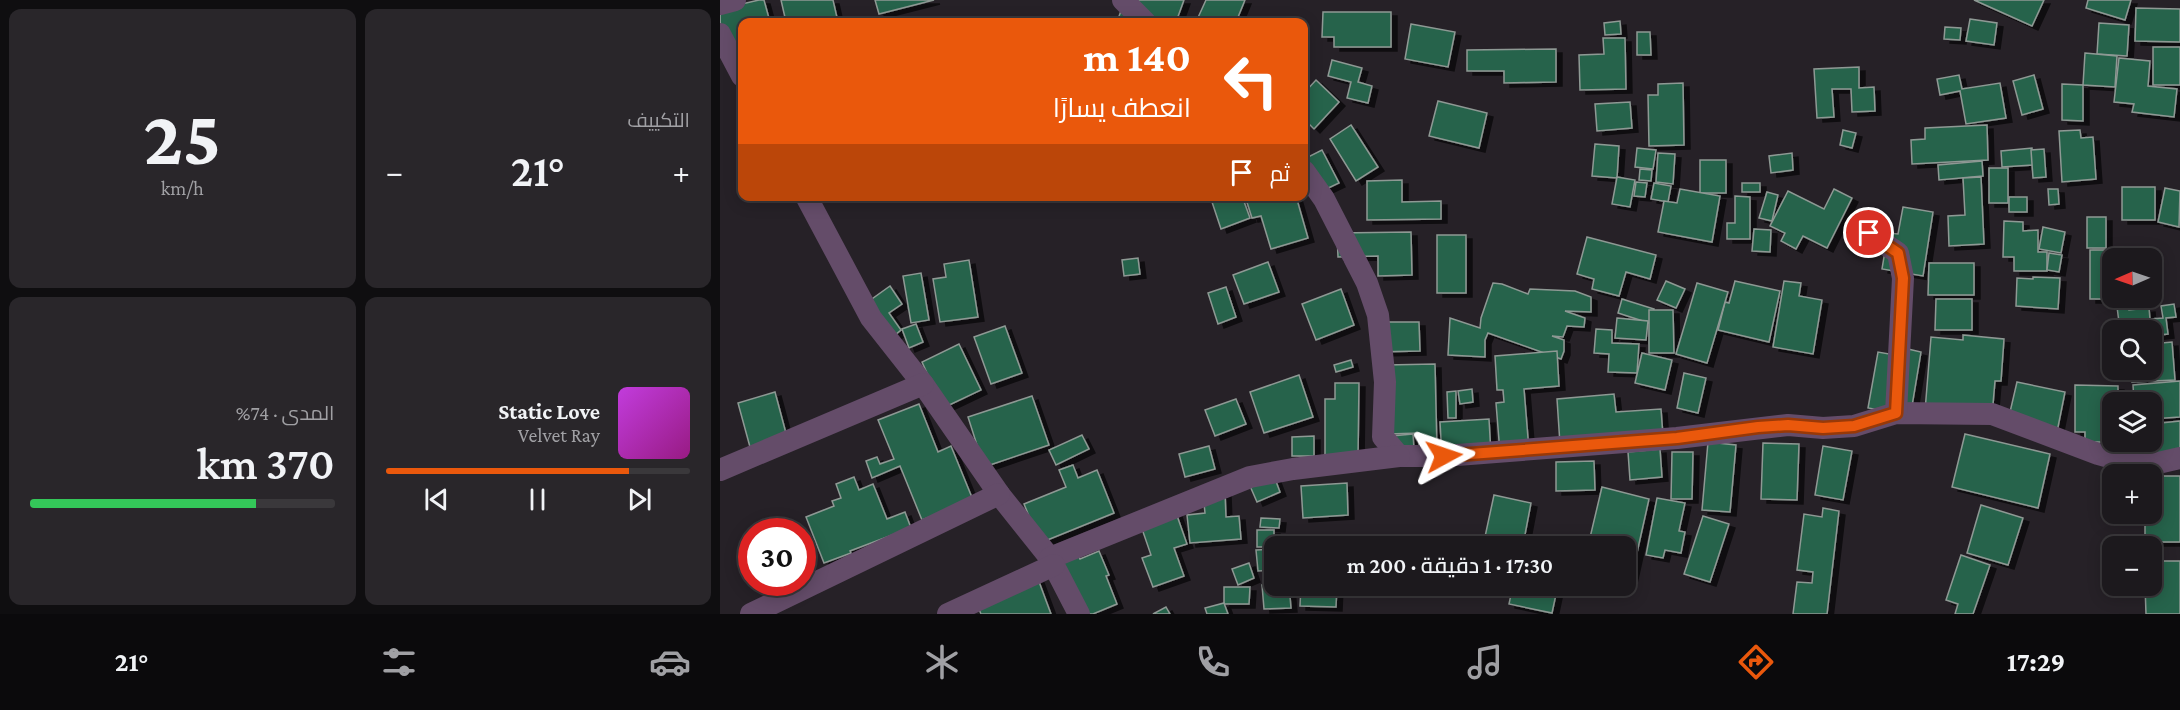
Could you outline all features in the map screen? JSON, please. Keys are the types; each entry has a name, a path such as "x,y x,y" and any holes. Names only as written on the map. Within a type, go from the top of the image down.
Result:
{"street":[{"path":"720,4 735,0"},
{"path":"1123,0 1141,18"},
{"path":"720,34 738,68"},
{"path":"1308,177 1324,200 1367,283 1378,315 1385,382 1383,437 1399,456"},
{"path":"809,201 871,318 923,384 999,494 1052,562 1079,614"},
{"path":"1869,233 1898,253 1903,278 1896,413"},
{"path":"720,470 923,384"},
{"path":"948,614 1052,562 1250,477 1293,469 1399,456 1444,456 1677,438 1788,425 1823,428 1854,426 1896,413 1992,414 2098,454 2137,465 2180,458"},
{"path":"751,614 999,494"}],"building":[{"path":"764,0 769,18 738,18 738,51 721,55 720,9"},
{"path":"781,0 833,0 837,18 785,18"},
{"path":"875,0 934,0 879,14"},
{"path":"1125,0 1184,0 1177,18 1118,18"},
{"path":"1206,0 1245,0 1238,18 1198,18"},
{"path":"1974,0 2044,0 2032,26"},
{"path":"2088,0 2131,0 2125,20 2086,8"},
{"path":"2136,8 2180,9 2180,42 2135,41"},
{"path":"1323,12 1391,12 1391,47 1334,47 1334,37 1322,37"},
{"path":"1970,19 1997,23 1994,45 1966,41"},
{"path":"1620,21 1621,34 1605,35 1604,23"},
{"path":"2099,23 2129,25 2127,56 2097,54"},
{"path":"1411,24 1455,32 1448,67 1405,59"},
{"path":"1945,27 1961,28 1960,40 1944,39"},
{"path":"1637,32 1650,32 1651,55 1637,55"},
{"path":"1603,38 1625,38 1626,89 1580,90 1579,55 1604,54"},
{"path":"2153,47 2180,47 2180,85 2153,85"},
{"path":"1556,49 1556,82 1504,83 1504,71 1467,71 1467,50"},
{"path":"2085,53 2117,56 2115,87 2083,85"},
{"path":"2119,58 2150,61 2148,86 2177,89 2174,117 2132,112 2134,104 2114,102"},
{"path":"1332,60 1362,68 1358,82 1372,86 1368,103 1347,98 1351,82 1328,76"},
{"path":"1859,67 1859,88 1874,87 1875,111 1852,112 1851,89 1832,89 1834,117 1817,118 1814,69"},
{"path":"1959,75 1962,89 2000,83 2006,118 1966,124 1960,91 1940,95 1937,79"},
{"path":"2034,75 2043,109 2022,115 2013,81"},
{"path":"1316,80 1339,102 1314,129 1308,123 1308,89"},
{"path":"1683,83 1684,145 1649,146 1648,95 1658,95 1658,84"},
{"path":"2062,84 2083,85 2083,121 2062,120"},
{"path":"1438,101 1487,113 1479,148 1429,136"},
{"path":"1630,102 1632,128 1597,131 1595,104"},
{"path":"1351,125 1378,167 1356,181 1330,139"},
{"path":"1987,125 1988,160 1912,164 1911,140 1925,139 1925,128"},
{"path":"1843,130 1856,133 1852,148 1840,145"},
{"path":"2080,130 2081,138 2093,137 2096,179 2062,182 2059,131"},
{"path":"1595,144 1619,146 1617,178 1592,176"},
{"path":"1637,148 1656,150 1653,169 1635,167"},
{"path":"2032,148 2033,165 2002,167 2001,151"},
{"path":"2044,149 2046,177 2033,178 2031,150"},
{"path":"1322,150 1339,183 1320,192 1308,167 1308,157"},
{"path":"1658,153 1675,154 1673,184 1656,182"},
{"path":"1792,153 1793,170 1771,173 1769,156"},
{"path":"1700,160 1726,160 1726,193 1700,193"},
{"path":"1982,161 1983,176 1939,180 1938,165"},
{"path":"1989,168 2008,168 2008,203 1989,203"},
{"path":"1640,169 1652,170 1651,181 1639,180"},
{"path":"1617,177 1635,180 1630,207 1612,204"},
{"path":"1981,177 1984,244 1949,246 1948,216 1965,215 1963,178"},
{"path":"1402,180 1402,202 1441,201 1441,219 1367,220 1367,181"},
{"path":"1636,182 1647,183 1645,197 1634,196"},
{"path":"1654,183 1671,186 1668,202 1651,199"},
{"path":"1742,183 1760,183 1760,192 1742,192"},
{"path":"2122,187 2155,187 2155,220 2122,220"},
{"path":"2165,188 2180,191 2179,227 2158,222"},
{"path":"1680,189 1720,196 1712,242 1658,232 1664,201 1677,203"},
{"path":"1834,189 1852,198 1827,248 1803,236 1796,249 1781,241 1785,233 1770,226 1788,191 1824,209"},
{"path":"2048,189 2058,189 2059,204 2049,205"},
{"path":"1767,192 1778,195 1772,221 1759,218"},
{"path":"1735,196 1750,197 1750,239 1727,239 1727,223 1735,223"},
{"path":"2009,197 2027,197 2027,212 2009,212"},
{"path":"1212,201 1244,201 1250,218 1221,229"},
{"path":"1247,201 1297,201 1308,238 1271,249 1261,216 1252,218"},
{"path":"1903,207 1933,212 1923,276 1882,269 1888,233 1898,234"},
{"path":"2087,217 2106,217 2106,248 2087,248"},
{"path":"2004,221 2023,222 2023,231 2038,230 2038,252 2047,252 2047,271 2014,271 2014,257 2003,257"},
{"path":"2043,227 2065,232 2061,253 2039,249"},
{"path":"1754,229 1771,230 1770,252 1752,251"},
{"path":"1411,232 1412,275 1378,276 1378,256 1338,257 1337,233"},
{"path":"1437,235 1466,235 1466,293 1437,293"},
{"path":"1587,237 1656,255 1650,279 1626,272 1619,296 1592,289 1594,279 1577,274"},
{"path":"2090,250 2102,250 2102,299 2090,299"},
{"path":"2049,253 2062,255 2059,272 2047,270"},
{"path":"1138,258 1140,274 1124,276 1122,260"},
{"path":"969,260 978,317 940,322 933,279 946,277 944,264"},
{"path":"1268,262 1279,292 1244,304 1233,275"},
{"path":"1929,263 1974,263 1974,295 1928,295"},
{"path":"921,273 929,320 911,323 903,276"},
{"path":"2033,277 2060,278 2058,309 2016,306 2017,278 2033,279"},
{"path":"1666,281 1685,289 1676,308 1657,300"},
{"path":"1735,281 1780,291 1769,342 1718,330 1725,302 1729,303"},
{"path":"1784,281 1801,283 1799,296 1822,300 1813,354 1773,347"},
{"path":"1493,283 1528,294 1530,289 1575,291 1591,297 1591,312 1565,311 1585,318 1584,327 1567,326 1563,337 1552,336 1564,340 1561,359 1488,333 1485,340 1485,357 1448,355 1450,318 1480,328 1481,318"},
{"path":"1697,283 1728,292 1707,363 1676,354"},
{"path":"890,286 902,304 889,313 901,330 890,339 865,304"},
{"path":"1226,287 1236,317 1218,324 1208,293"},
{"path":"1341,289 1354,325 1316,340 1302,304"},
{"path":"1622,299 1654,309 1649,323 1618,313"},
{"path":"1936,299 1972,299 1972,330 1935,330"},
{"path":"2174,304 2176,317 2166,318 2168,334 2162,335 2162,320 2119,320 2117,308 2129,308 2129,310 2149,308 2150,319 2163,318 2162,306"},
{"path":"1649,310 1673,310 1674,353 1649,353"},
{"path":"1617,318 1648,321 1646,340 1615,338"},
{"path":"1375,322 1419,322 1420,351 1376,352"},
{"path":"916,324 923,342 909,348 902,329"},
{"path":"1005,326 1022,373 991,384 974,337"},
{"path":"1596,329 1612,330 1612,343 1639,344 1637,373 1608,372 1609,354 1594,353"},
{"path":"1963,335 2004,339 2001,381 1995,381 1992,416 1925,411 1931,337 1963,340"},
{"path":"2172,342 2175,380 2132,382 2132,380 2162,380 2162,343"},
{"path":"959,344 981,390 943,408 922,362"},
{"path":"1908,349 1921,352 1912,406 1890,412 1868,408 1878,352 1906,357"},
{"path":"1557,351 1559,386 1524,389 1529,450 1500,453 1496,403 1504,402 1503,390 1497,390 1495,356"},
{"path":"1642,353 1672,360 1665,390 1635,383"},
{"path":"1351,360 1353,367 1336,372 1334,365"},
{"path":"1435,364 1437,450 1419,450 1419,433 1388,434 1386,365"},
{"path":"1684,373 1706,378 1698,413 1677,408"},
{"path":"1299,375 1313,417 1264,433 1250,392"},
{"path":"2180,381 2180,417 2162,418 2162,392 2133,392 2133,385"},
{"path":"2017,382 2065,392 2057,432 2010,412"},
{"path":"1335,383 1359,383 1358,458 1325,458 1325,399 1335,399"},
{"path":"2075,385 2118,386 2118,392 2102,392 2102,442 2085,442 2085,432 2075,432"},
{"path":"1472,389 1473,402 1460,404 1458,391"},
{"path":"1456,391 1456,418 1448,418 1447,392"},
{"path":"775,392 787,437 750,447 738,403"},
{"path":"1614,394 1616,412 1661,409 1663,436 1560,444 1557,399"},
{"path":"1032,396 1049,445 984,467 968,417"},
{"path":"1236,399 1246,424 1215,436 1205,410"},
{"path":"919,404 938,452 951,446 973,500 922,520 900,466 872,478 866,461 877,457 880,464 894,459 878,420"},
{"path":"1489,419 1491,454 1442,457 1440,422"},
{"path":"2180,421 2180,453 2136,457 2136,452 2162,452 2162,423"},
{"path":"1413,434 1414,449 1392,450 1391,436"},
{"path":"1965,434 2050,454 2038,508 1952,487"},
{"path":"1082,435 1089,449 1056,465 1049,450"},
{"path":"1314,436 1314,456 1292,456 1292,437"},
{"path":"1708,442 1736,445 1730,512 1702,510"},
{"path":"1763,443 1799,444 1797,500 1761,499"},
{"path":"1209,446 1215,469 1185,477 1179,454"},
{"path":"1823,446 1852,451 1843,500 1815,495"},
{"path":"1660,449 1662,477 1630,480 1628,452"},
{"path":"1672,452 1693,452 1692,499 1671,499"},
{"path":"1594,461 1595,490 1556,491 1556,462"},
{"path":"1073,465 1078,478 1097,470 1114,513 1040,543 1024,504 1066,487 1059,470"},
{"path":"1274,476 1280,492 1257,502 1250,486"},
{"path":"2162,476 2180,476 2180,542 2162,542 2162,536 2145,536 2145,524 2162,524"},
{"path":"854,477 859,490 873,484 887,519 905,512 911,528 824,563 816,543 816,518 806,517 834,506 832,501 841,498 836,484"},
{"path":"1347,483 1348,515 1303,518 1301,486"},
{"path":"1602,487 1649,499 1636,557 1636,536 1590,536"},
{"path":"1225,492 1226,517 1239,516 1241,539 1190,543 1187,515 1205,513 1203,494"},
{"path":"1494,495 1531,503 1525,536 1485,536"},
{"path":"1657,498 1685,503 1679,531 1685,532 1681,553 1665,550 1663,558 1646,555"},
{"path":"1981,505 2023,518 2008,565 1967,553"},
{"path":"1823,508 1839,511 1827,614 1793,614 1797,582 1812,583 1813,572 1797,570 1804,514 1822,517"},
{"path":"1175,510 1187,544 1174,548 1184,576 1153,587 1142,558 1151,555 1140,523"},
{"path":"1703,516 1729,524 1710,582 1684,574"},
{"path":"1261,518 1280,519 1279,528 1260,527"},
{"path":"1257,530 1274,530 1274,536 1264,536 1264,547 1257,547"},
{"path":"1256,550 1264,550 1264,571 1258,571"},
{"path":"1099,551 1117,604 1093,614 1083,614 1062,560 1078,554 1080,559"},
{"path":"1961,555 1990,565 1973,614 1955,614 1958,604 1946,600"},
{"path":"2162,561 2180,561 2180,614 2146,614 2145,596 2162,596"},
{"path":"1249,563 1254,578 1238,585 1232,569"},
{"path":"1038,579 1051,614 981,614 976,602"},
{"path":"1262,585 1264,585 1264,596 1290,596 1291,608 1264,609"},
{"path":"1224,587 1250,587 1249,604 1224,604"},
{"path":"1300,596 1336,596 1336,607 1300,606"},
{"path":"1511,596 1556,596 1552,613 1509,604"},
{"path":"1224,603 1228,614 1207,614 1205,608"},
{"path":"1166,607 1170,614 1153,614"}],"route":[{"path":"1444,456 1677,438 1758,427 1854,426 1896,413 1903,278 1898,253 1869,233"}]}
